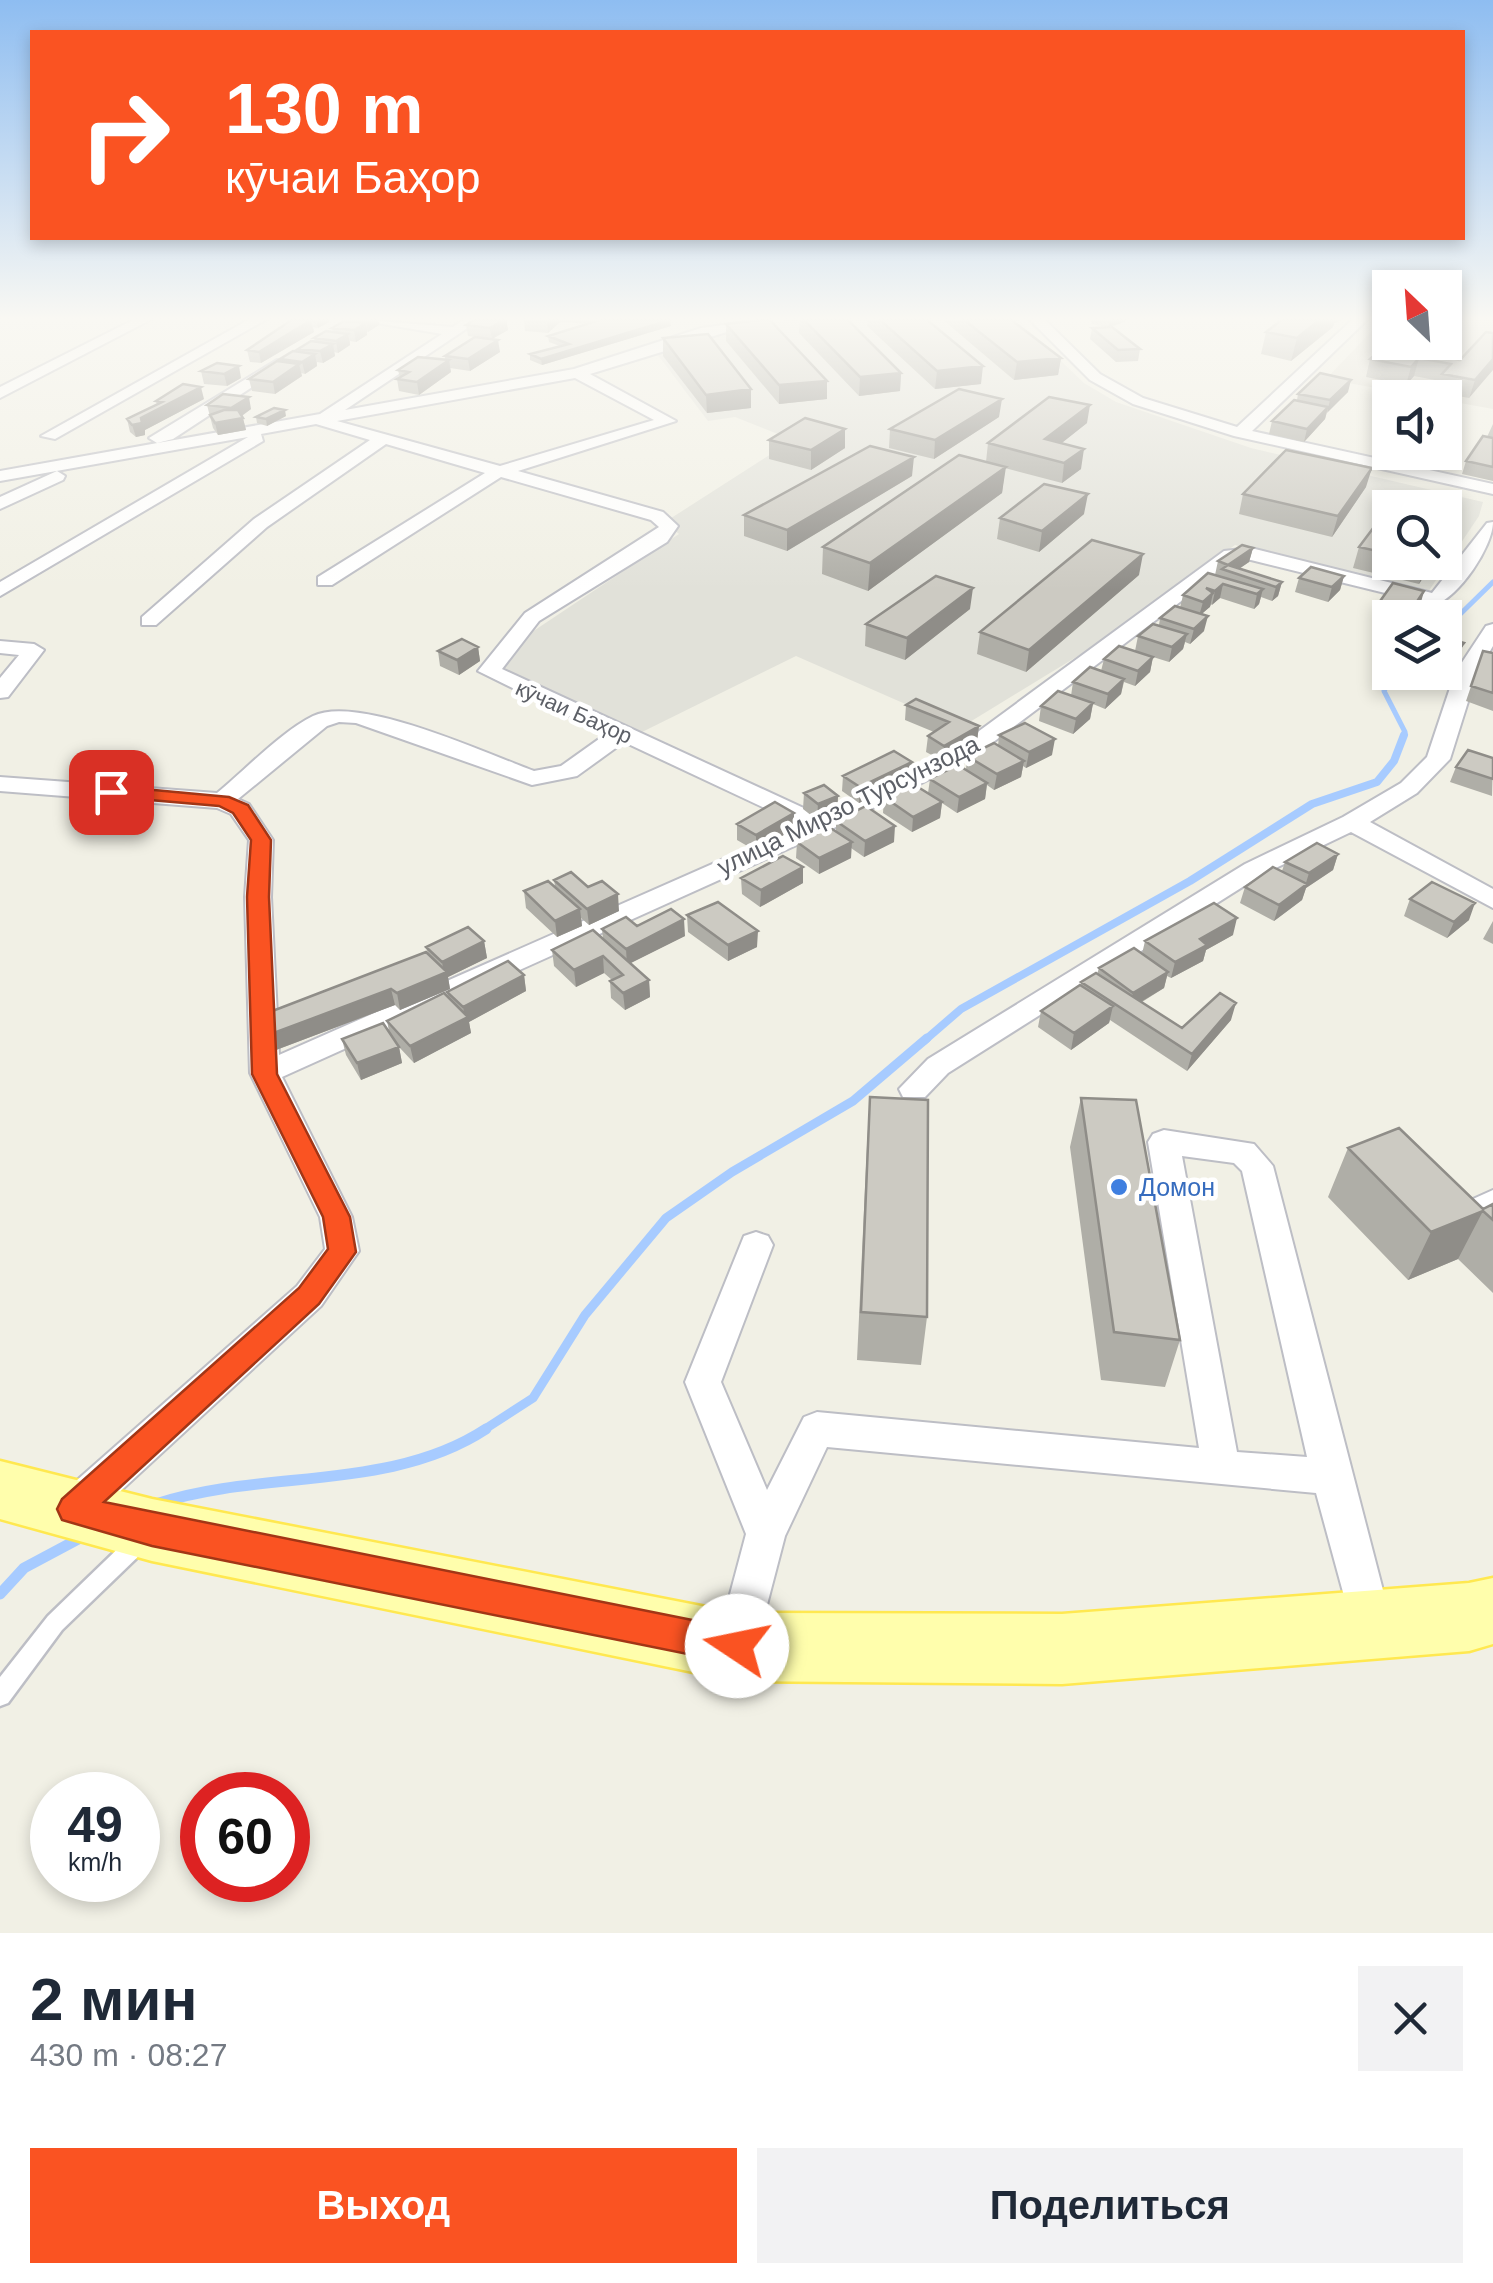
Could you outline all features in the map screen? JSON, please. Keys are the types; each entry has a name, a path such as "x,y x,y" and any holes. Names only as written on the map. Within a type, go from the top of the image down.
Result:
{"main road":[{"path":"2,1494 737,1646 1062,1649 1469,1617 1493,1611"}],"street":[{"path":"49,436 97,409"},
{"path":"152,439 167,436 209,409"},
{"path":"318,420 334,409"},
{"name":"кӯчаи Баҳор","path":"0,476 377,409"},
{"path":"325,581 498,472 668,422 644,409"},
{"path":"1164,409 1240,433 1493,489"},
{"path":"1240,433 1265,409"},
{"name":"кӯчаи Баҳор","path":"318,420 657,516 669,526 661,538 532,617 489,671 821,824"},
{"name":"кӯчаи Баҳор","path":"0,590 275,427"},
{"path":"149,621 209,560 302,490 384,440"},
{"name":"кӯчаи Баҳор","path":"0,504 89,460"},
{"name":"улица Мирзо Турсунзода","path":"265,1074 821,824 968,750 1232,554 1251,554 1434,598 1442,595 1493,527"},
{"path":"914,1089 938,1066 1254,869 1352,822 1408,788 1438,759 1466,673 1493,630"},
{"path":"0,647 34,650 0,692"},
{"path":"222,801 319,721 337,715 360,716 532,778 552,779 569,772 622,732"},
{"path":"0,784 222,801 240,809 261,840 258,897 265,1074 336,1217 342,1252 309,1296 111,1519"},
{"path":"1352,822 1493,900"},
{"path":"1221,1468 1164,1142 1243,1152 1257,1166 1371,1624"},
{"path":"1456,1221 1493,1203"},
{"path":"756,1245 703,1382 766,1534"},
{"path":"737,1646 766,1534 817,1429 1332,1476"}],"lane":[{"path":"0,1695 55,1622 111,1519"}],"shaded area":[{"path":"699,409 1137,409 1251,448 1431,490 1372,490 1372,580 1436,580 1426,595 1235,545 1086,651 960,728 796,656 638,734 498,670 526,636 679,534 665,522 793,440 735,417 708,421"},
{"path":"1462,497 1483,502 1479,516 1462,541"}],"building":[{"path":"147,409 158,409 141,418 142,423 132,425 127,419"},
{"path":"272,409 285,410 266,419 256,417"},
{"path":"924,409 985,409 935,440 890,429"},
{"path":"1033,409 1084,409 1045,439 1084,449 1064,463 988,443"},
{"path":"1284,409 1326,409 1307,429 1272,421"},
{"path":"238,410 243,418 215,423 210,415"},
{"path":"805,418 845,429 811,450 769,440"},
{"path":"1483,436 1493,438 1493,467 1466,461"},
{"path":"870,446 914,457 787,530 744,515"},
{"path":"1286,450 1372,468 1338,516 1243,494"},
{"path":"959,455 1006,467 870,563 823,547"},
{"path":"1044,484 1088,494 1042,531 1000,518"},
{"path":"1372,530 1372,550 1359,547"},
{"path":"1092,540 1143,554 1029,650 980,632"},
{"path":"1242,545 1253,548 1228,565 1218,561"},
{"path":"1228,565 1282,582 1276,587 1222,569"},
{"path":"1311,567 1344,576 1332,587 1299,578"},
{"path":"1208,573 1263,589 1257,594 1223,584 1215,591 1206,588 1213,593 1203,602 1183,595"},
{"path":"936,576 973,588 907,638 866,624"},
{"path":"1393,583 1424,591 1418,600 1381,600"},
{"path":"1175,606 1208,616 1194,629 1160,618"},
{"path":"1153,624 1187,634 1172,647 1138,636"},
{"path":"462,639 478,647 457,660 438,651"},
{"path":"1119,646 1153,657 1138,671 1104,659"},
{"path":"1483,651 1493,653 1493,693 1471,686"},
{"path":"1090,667 1124,679 1108,694 1073,682"},
{"path":"1058,691 1093,703 1076,719 1041,706"},
{"path":"916,699 979,726 944,746 928,736 949,722 906,705"},
{"path":"1025,723 1055,739 1029,752 999,735"},
{"path":"994,743 1024,761 997,774 967,756"},
{"path":"1468,750 1493,758 1493,779 1456,767"},
{"path":"894,751 912,762 860,787 843,776"},
{"path":"958,765 987,783 959,797 930,779"},
{"path":"913,784 942,802 913,817 884,797"},
{"path":"824,785 838,796 818,804 804,793"},
{"path":"775,802 794,813 756,835 737,824"},
{"path":"866,806 895,826 865,841 836,821"},
{"path":"829,827 852,842 819,858 797,842"},
{"path":"1317,843 1338,854 1309,873 1285,862"},
{"path":"783,856 803,867 761,890 741,878"},
{"path":"1273,867 1307,884 1279,905 1245,887"},
{"path":"571,872 588,887 602,881 618,894 587,909 554,880"},
{"path":"548,881 580,909 555,921 524,891"},
{"path":"1432,882 1475,903 1454,922 1410,899"},
{"path":"718,902 758,931 728,945 687,915"},
{"path":"1214,903 1237,918 1200,939 1207,945 1175,962 1145,941"},
{"path":"671,909 684,919 626,949 602,929 626,917 637,926"},
{"path":"468,927 484,941 442,962 426,947"},
{"path":"593,930 649,980 623,993 610,981 623,975 603,956 574,970 552,950"},
{"path":"1134,948 1168,972 1133,993 1099,968"},
{"path":"426,952 447,972 397,993 391,989 271,1034 262,1015"},
{"path":"508,961 524,975 463,1007 447,992"},
{"path":"1096,973 1182,1028 1220,993 1236,1003 1192,1054 1081,982"},
{"path":"1080,985 1113,1006 1074,1033 1041,1011"},
{"path":"444,993 468,1017 410,1046 387,1021"},
{"path":"383,1023 399,1047 357,1063 342,1039"},
{"path":"870,1097 928,1100 927,1317 861,1312"},
{"path":"1081,1098 1136,1100 1180,1340 1114,1332"},
{"path":"1399,1128 1483,1209 1493,1204 1493,1220 1483,1211 1431,1232 1348,1148"}],"waterway":[{"path":"1462,612 1493,582"},
{"path":"1385,690 1404,735"},
{"path":"924,1041 961,1009 1190,881 1312,804 1377,782 1394,761 1404,735"},
{"path":"482,1431 533,1398 585,1315 666,1218 732,1172 853,1101 927,1038"},
{"path":"156,1504 239,1486 325,1477 409,1462 449,1449 486,1429"},
{"path":"0,1594 24,1568 84,1536"}],"place":[{"name":"Домон","path":"1119,1187"}],"route":[{"path":"111,792 222,801 240,809 261,840 258,897 265,1074 336,1217 342,1252 309,1296 73,1509 152,1530 737,1646"}]}
